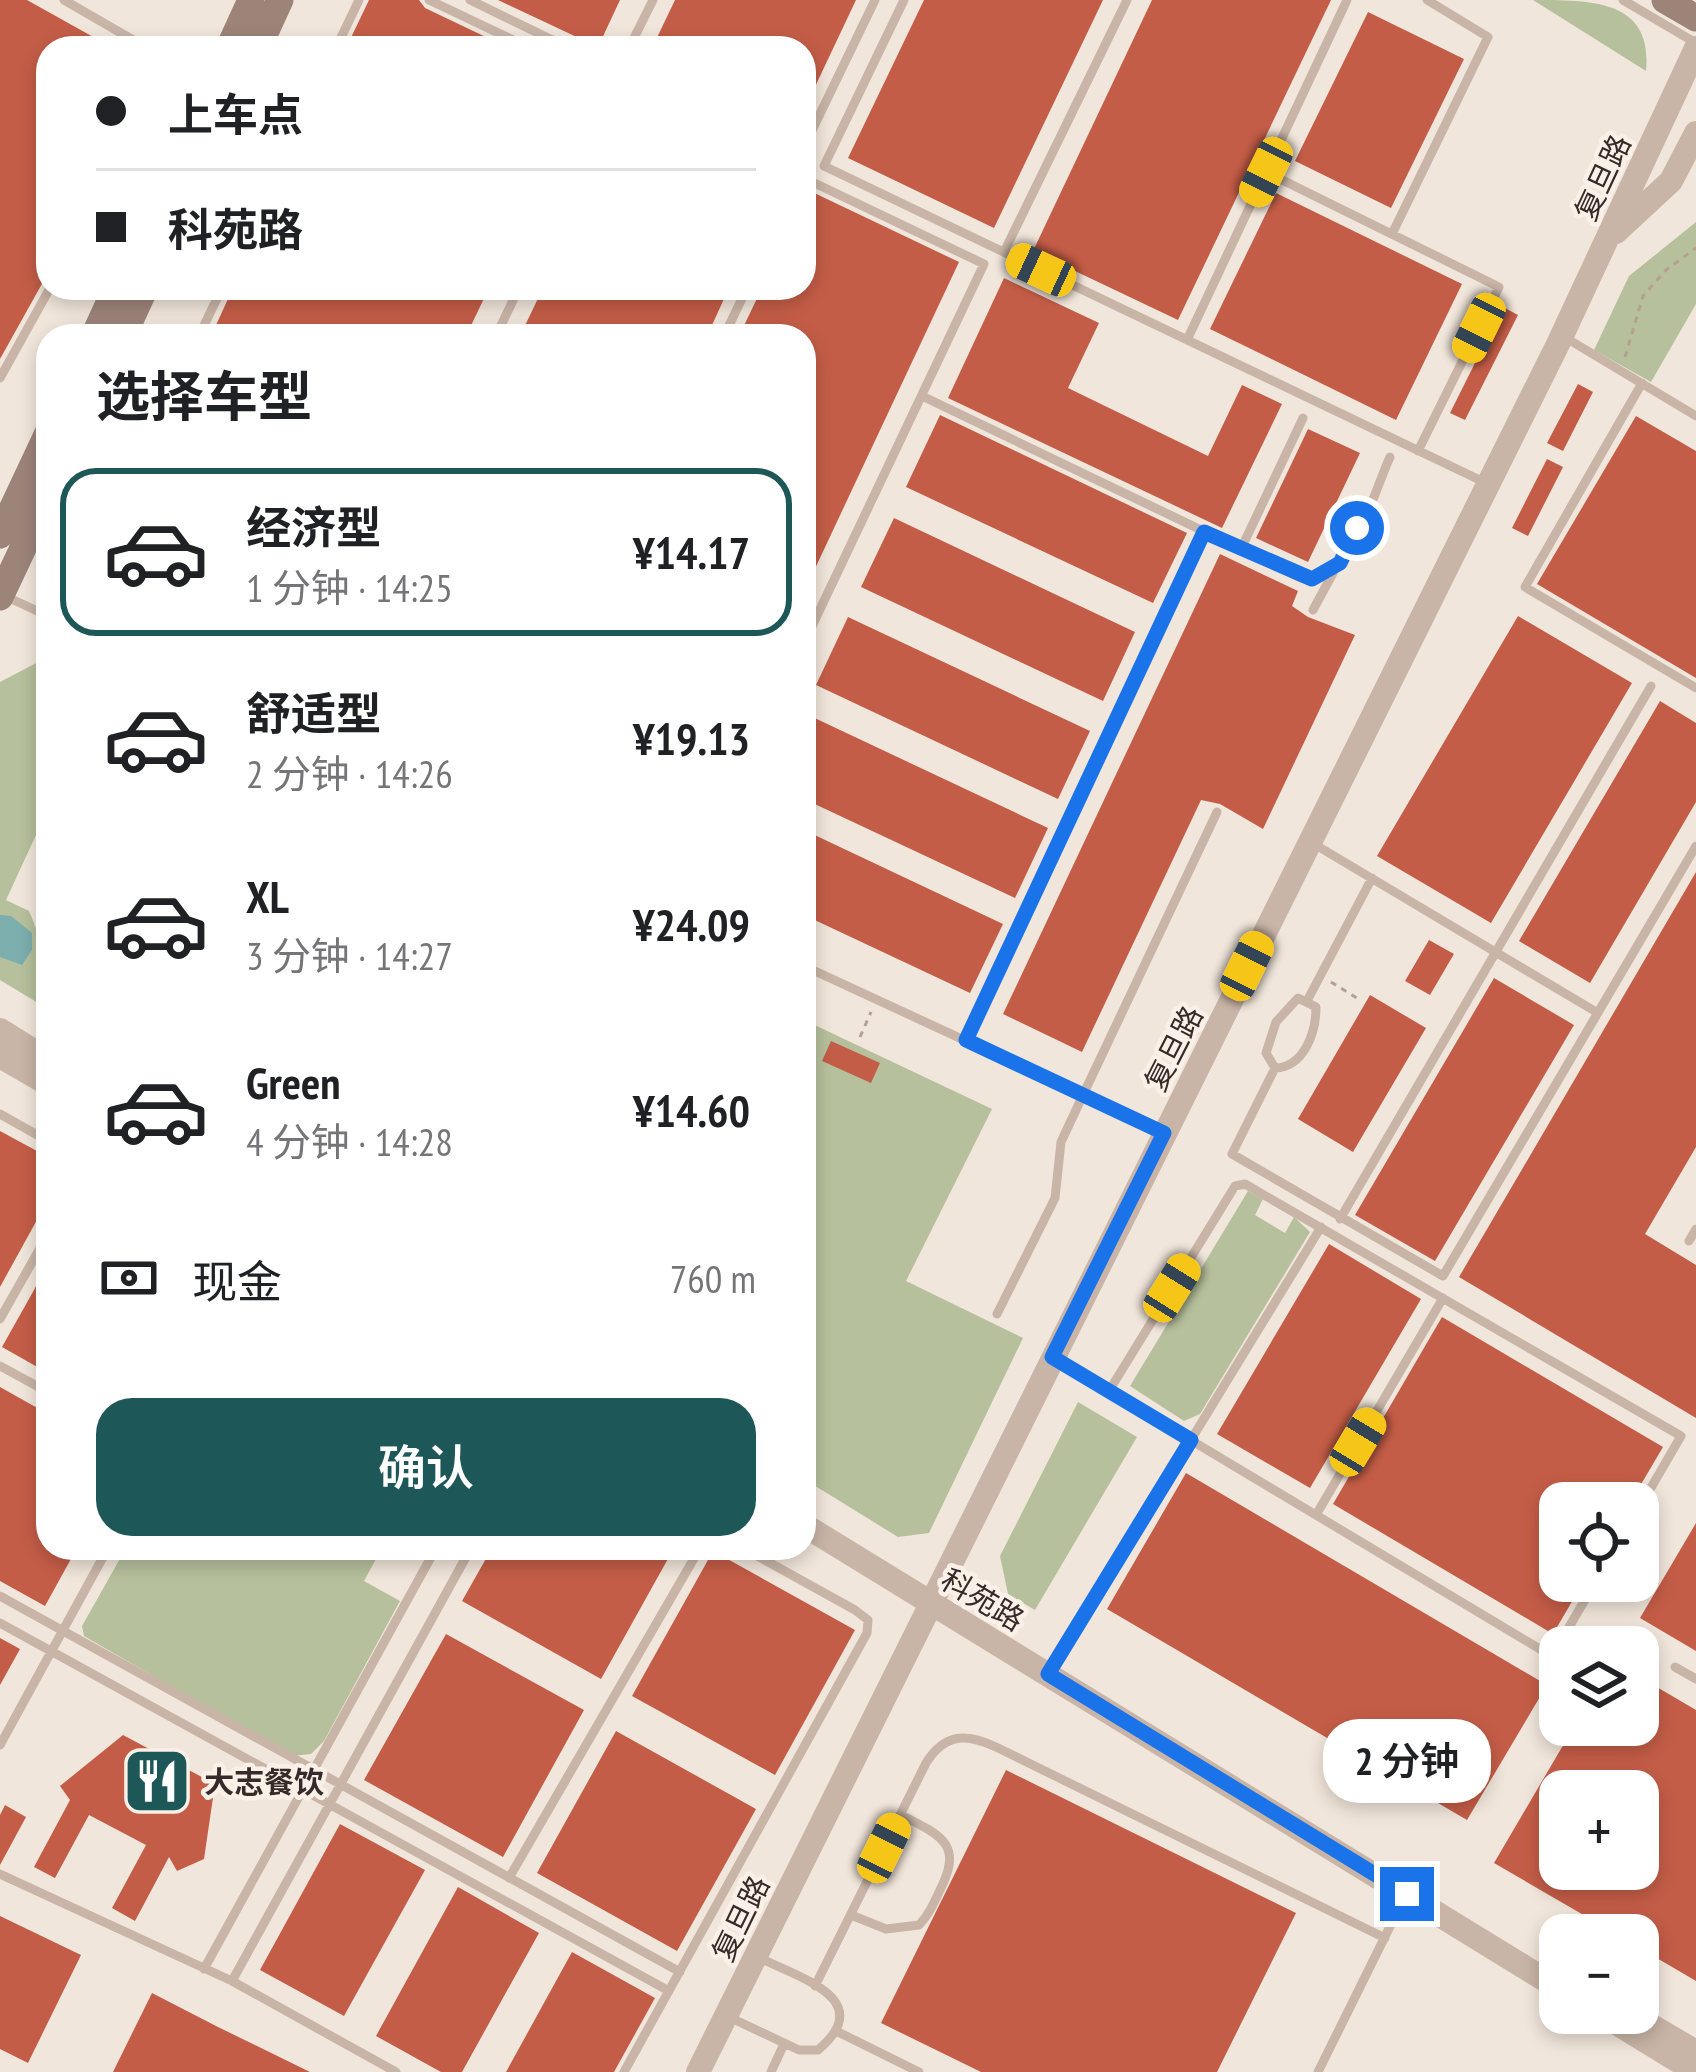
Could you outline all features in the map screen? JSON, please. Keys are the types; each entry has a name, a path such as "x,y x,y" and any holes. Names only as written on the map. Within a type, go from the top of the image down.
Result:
{"main road":[{"path":"234,36 251,0"},
{"path":"264,36 280,0"},
{"path":"1665,0 1696,18"},
{"path":"0,535 36,458"},
{"path":"0,595 36,520"}],"street":[{"name":"复旦路","path":"698,2072 1561,336 1696,45"},
{"path":"1605,242 1672,181 1696,133"},
{"path":"0,1030 36,1052"},
{"path":"0,1056 36,1077"},
{"name":"科苑路","path":"816,1519 933,1596 1409,1888 1539,1975"},
{"name":"科苑路","path":"816,1533 933,1596"},
{"name":"科苑路","path":"1409,1888 1539,1959"},
{"path":"1659,2030 1696,2052"},
{"path":"1634,2034 1696,2072"}],"lane":[{"path":"64,0 126,36"},
{"path":"342,36 359,0"},
{"path":"429,0 505,36"},
{"path":"470,0 544,36"},
{"path":"635,36 653,0"},
{"path":"816,122 874,0"},
{"path":"904,0 824,166 1487,484"},
{"path":"1004,253 1126,0"},
{"path":"1187,340 1347,0"},
{"path":"1392,234 1488,37 1427,0"},
{"path":"1623,0 1696,45"},
{"path":"1266,172 1499,286 1418,451"},
{"path":"816,184 984,264 816,618"},
{"path":"0,378 43,300"},
{"path":"1561,336 1696,416"},
{"path":"1642,383 1526,587 1696,688"},
{"path":"922,396 1301,578 1324,577 1340,563"},
{"path":"1241,549 1304,418"},
{"path":"1313,610 1390,457"},
{"path":"966,1040 1204,532"},
{"path":"0,595 36,611"},
{"path":"1340,1219 1651,686"},
{"path":"997,1314 1055,1198 1061,1142 1217,812"},
{"path":"1310,842 1598,1013"},
{"path":"1308,999 1316,1019 1305,1048 1295,1062 1275,1068 1232,1154 1436,1275 1448,1272 1696,846"},
{"path":"1275,1068 1266,1053 1276,1022 1289,1004 1308,999 1372,878"},
{"path":"816,971 1164,1133"},
{"path":"0,1114 36,1134"},
{"path":"1109,1391 1234,1186 1246,1184 1681,1436 1654,1482"},
{"path":"1051,1668 1321,1227"},
{"path":"1689,1241 1696,1229"},
{"path":"0,1319 36,1255"},
{"path":"1316,1515 1443,1298"},
{"path":"1052,1357 1539,1648"},
{"path":"0,1366 36,1386"},
{"path":"0,1745 101,1560"},
{"path":"205,1969 429,1560"},
{"path":"232,1981 464,1560"},
{"path":"509,1877 693,1560"},
{"path":"624,2072 867,1633 868,1620 855,1610 765,1560"},
{"path":"0,1596 680,1972"},
{"path":"0,1623 669,1991"},
{"path":"1675,1666 1696,1679"},
{"path":"815,1985 933,1751 960,1736 977,1738 1385,1938"},
{"path":"851,1915 886,1929 919,1925 952,1868 950,1852 939,1836 901,1814"},
{"path":"0,1874 232,1981 396,2072"},
{"path":"1318,2072 1409,1888"},
{"path":"726,2016 799,2050 818,2050 836,2031 840,2008 829,1992 755,1956"},
{"path":"836,2031 919,2072"},
{"path":"770,2072 784,2044"}],"path":[{"path":"1618,369 1643,296 1653,281 1696,248"},
{"path":"1320,976 1360,1000"},
{"path":"860,1037 877,999"}],"green space":[{"path":"1533,0 1597,4 1629,17 1646,48 1646,71"},
{"path":"1696,222 1696,304 1651,382 1594,350 1629,276"},
{"path":"36,663 36,835 6,900 29,911 34,922 36,1002 0,980 0,682"},
{"path":"816,1026 992,1109 906,1281 1023,1338 929,1533 898,1537 816,1486"},
{"path":"1248,1191 1263,1199 1255,1215 1285,1233 1294,1217 1310,1232 1200,1414 1184,1421 1130,1386"},
{"path":"1078,1402 1137,1437 1035,1610 1008,1594 1000,1556"},
{"path":"119,1560 375,1560 364,1581 400,1601 324,1741 311,1754 292,1756 84,1636 82,1626"}],"water":[{"path":"0,915 11,916 32,933 32,950 22,965 0,957"}],"building":[{"path":"0,0 27,0 92,36 36,36 36,294 0,359"},
{"path":"369,0 419,0 425,8 484,36 352,36"},
{"path":"498,0 620,0 603,36 575,36"},
{"path":"675,0 856,0 816,85 816,36 658,36"},
{"path":"924,0 1103,0 994,228 848,158"},
{"path":"1152,0 1331,0 1178,320 1033,251"},
{"path":"1368,12 1464,59 1391,208 1295,161"},
{"path":"1276,193 1462,284 1396,420 1210,329"},
{"path":"816,194 959,262 816,566 816,324 745,324 756,300 816,300"},
{"path":"1004,278 1099,323 1068,388 1208,456 1242,385 1282,404 1222,528 948,398"},
{"path":"228,300 483,300 472,324 216,324"},
{"path":"537,300 724,300 712,324 526,324"},
{"path":"1503,307 1518,315 1465,420 1450,413"},
{"path":"1578,384 1593,392 1563,451 1547,443"},
{"path":"940,415 1187,533 1153,603 906,487"},
{"path":"1636,416 1696,451 1696,678 1537,584"},
{"path":"1308,429 1360,453 1308,562 1256,538"},
{"path":"1547,459 1563,467 1528,536 1512,528"},
{"path":"894,518 1135,632 1103,701 861,587"},
{"path":"1220,554 1298,591 1292,606 1308,617 1355,635 1263,829 1220,804 1201,800 1082,1052 1003,1014"},
{"path":"1518,616 1632,683 1491,923 1377,856"},
{"path":"848,617 1090,731 1058,799 816,685"},
{"path":"1660,701 1696,723 1696,802 1590,983 1519,941"},
{"path":"816,719 1048,828 1015,898 816,805"},
{"path":"816,836 1003,924 970,993 816,921"},
{"path":"1696,872 1696,1147 1645,1234 1696,1265 1696,1418 1459,1277"},
{"path":"1429,940 1454,954 1430,995 1405,981"},
{"path":"1494,978 1574,1025 1435,1261 1355,1215"},
{"path":"1370,995 1426,1028 1353,1152 1298,1119"},
{"path":"831,1041 880,1063 871,1083 822,1061"},
{"path":"0,1131 36,1150 36,1222 0,1287"},
{"path":"1329,1244 1421,1299 1310,1488 1217,1434"},
{"path":"36,1286 36,1366 2,1347"},
{"path":"1442,1317 1663,1447 1642,1482 1539,1482 1539,1602 1572,1602 1558,1626 1539,1626 1333,1504"},
{"path":"0,1387 36,1407 36,1560 70,1560 45,1606 0,1581"},
{"path":"1186,1473 1539,1680 1539,1698 1467,1820 1107,1609"},
{"path":"1696,1523 1696,1651 1640,1618 1649,1602 1659,1602 1659,1586"},
{"path":"485,1560 667,1560 601,1679 462,1601"},
{"path":"708,1560 729,1560 855,1630 775,1775 632,1696"},
{"path":"446,1634 584,1710 503,1857 364,1780"},
{"path":"0,1638 20,1649 0,1685"},
{"path":"1659,1688 1696,1710 1696,1981 1659,1959 1659,1914 1582,1914 1540,1890 1659,1890 1659,1770 1549,1770 1563,1746 1659,1746"},
{"path":"616,1731 756,1809 677,1951 537,1873"},
{"path":"123,1735 215,1784 204,1859 177,1871 169,1857 135,1921 112,1908 146,1845 89,1815 55,1878 34,1867 70,1800 60,1786"},
{"path":"1006,1770 1296,1913 1217,2072 981,2072 881,2023"},
{"path":"1539,1786 1539,1889 1494,1863"},
{"path":"5,1805 26,1817 0,1865 0,1815"},
{"path":"340,1824 425,1870 344,2016 260,1970"},
{"path":"458,1887 539,1933 462,2072 441,2072 376,2036"},
{"path":"0,1916 81,1955 28,2063 0,2049"},
{"path":"572,1952 655,1998 614,2072 506,2072"},
{"path":"152,1993 218,2027 310,2072 113,2072"}],"place":[{"name":"大志餐饮","path":"157,1781"}],"route":[{"path":"1357,528 1340,563 1324,577 1312,579 1204,532 966,1040 1164,1133 1052,1357 1191,1440 1048,1674 1407,1894"}]}
